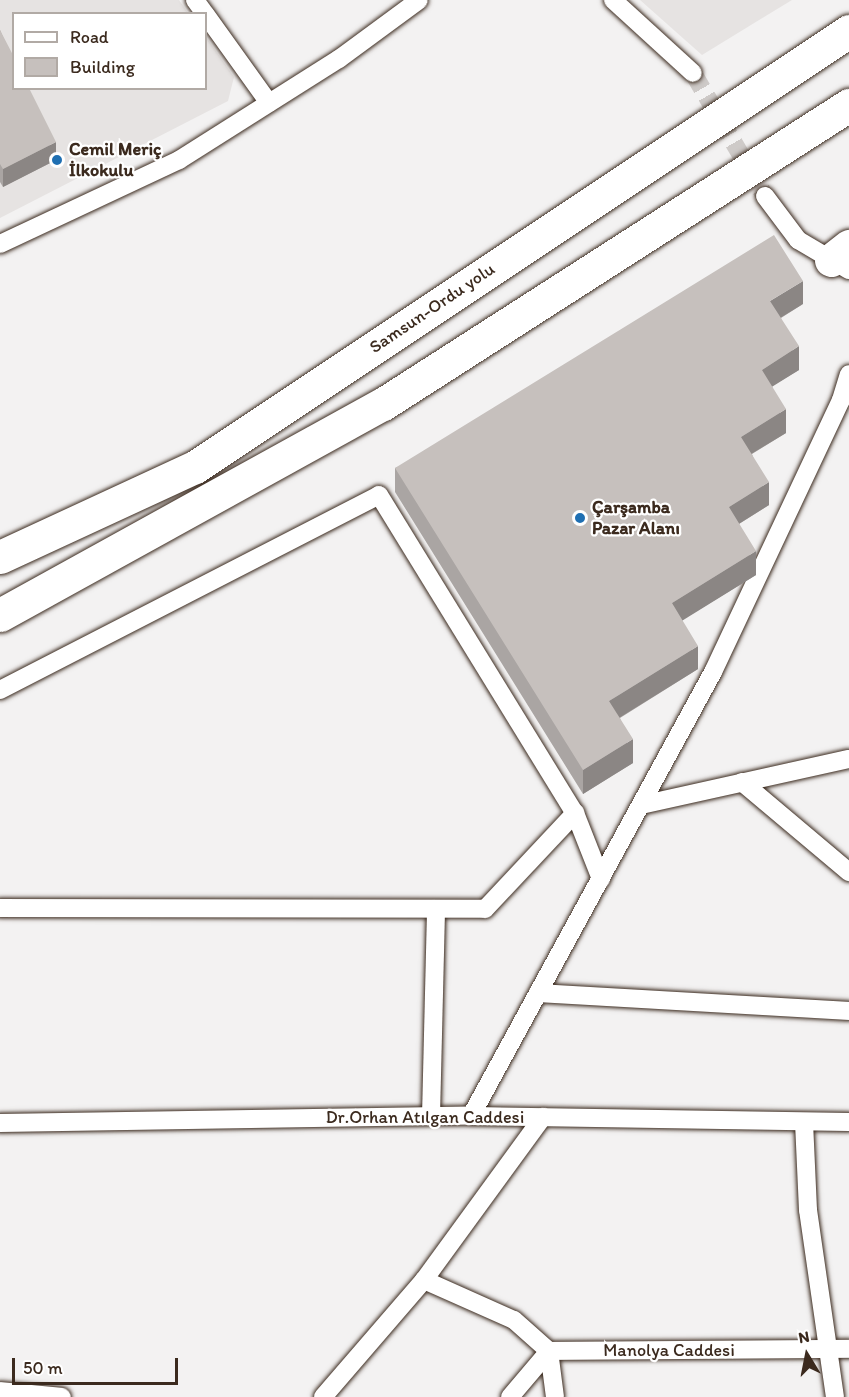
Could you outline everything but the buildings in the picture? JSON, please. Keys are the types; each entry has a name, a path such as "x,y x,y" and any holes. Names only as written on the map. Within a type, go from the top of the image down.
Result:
{"highway":[{"name":"Samsun-Ordu yolu","path":"0,557 195,467 849,31"},
{"path":"0,615 383,404 849,105"}],"street":[{"path":"0,244 180,160 339,59 419,0"},
{"path":"613,0 693,73"},
{"path":"207,17 269,103"},
{"path":"765,196 798,240 843,259"},
{"path":"471,1116 713,672 841,400 849,374"},
{"path":"0,690 379,495 575,813 601,879"},
{"path":"641,805 849,759"},
{"path":"742,783 849,872"},
{"path":"0,908 485,909 575,813"},
{"path":"431,1116 436,909"},
{"path":"538,993 849,1011"},
{"name":"Dr.Orhan Atılgan Caddesi","path":"0,1123 431,1116 849,1122"},
{"path":"323,1397 424,1280 543,1117"},
{"path":"804,1122 808,1210 834,1397"},
{"path":"424,1280 514,1320 549,1351 555,1397"},
{"name":"Manolya Caddesi","path":"549,1351 849,1349"},
{"path":"510,1397 549,1351"},
{"path":"0,1391 62,1397"}],"shaded area":[{"name":"Cemil Meriç İlkokulu","path":"0,0 179,0 187,12 12,12 12,90 207,90 207,38 234,77 228,101 0,218"},
{"path":"640,0 792,0 702,55"}],"tunnel":[{"path":"693,73 765,196"}],"place":[{"name":"Cemil Meriç İlkokulu","path":"57,160"},
{"name":"Çarşamba Pazar Alanı","path":"580,518"}]}
